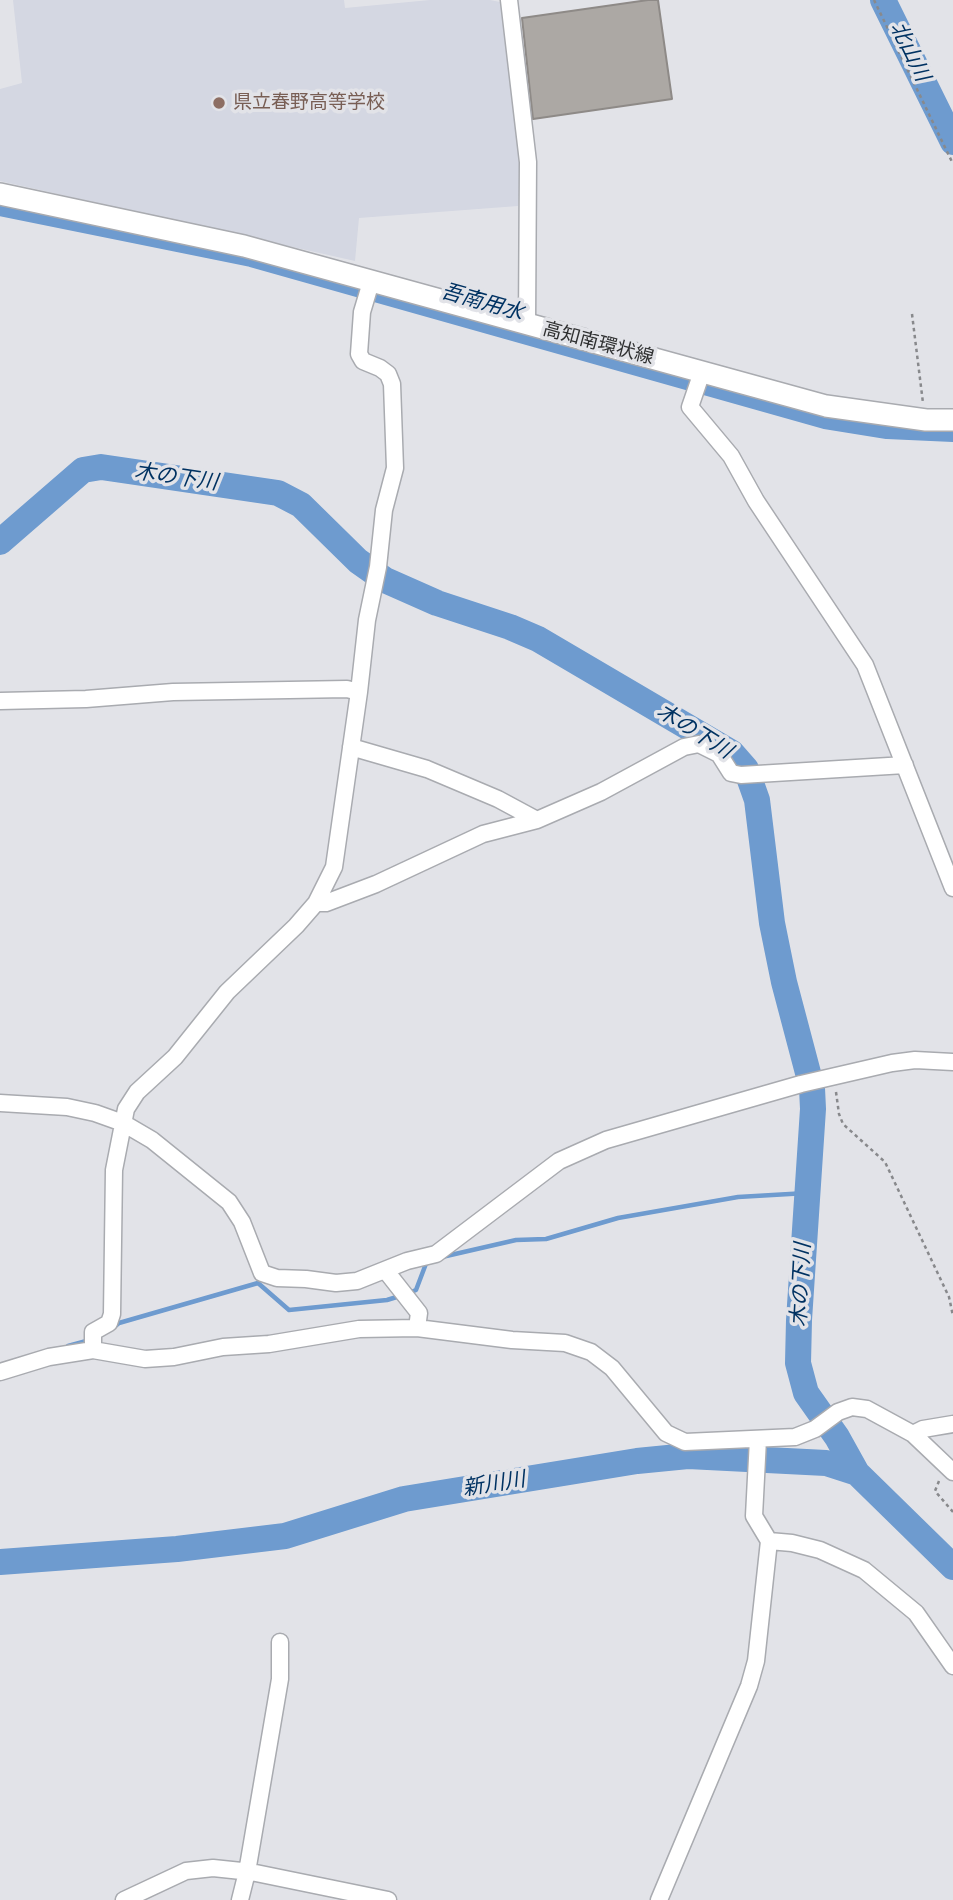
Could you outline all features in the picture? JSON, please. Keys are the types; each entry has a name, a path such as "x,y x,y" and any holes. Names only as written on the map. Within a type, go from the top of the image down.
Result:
{"main road":[{"name":"高知南環状線","path":"0,194 244,246 368,288 527,325 699,381 826,406 926,420 953,420"}],"street":[{"path":"509,0 528,162 527,325"},
{"path":"94,1343 93,1332 109,1323 112,1314 114,1170 126,1109 137,1093 175,1057 228,992 316,903 334,867 384,510 395,468 392,384 388,374 363,361 359,354 362,312 368,288"},
{"path":"699,381 690,407 731,456 756,501 865,665 953,888"},
{"path":"0,701 86,699 173,692 347,689 359,692"},
{"path":"316,903 326,903 376,884 483,834 537,820 601,792 684,747 699,744 719,754 731,774 741,775 905,765"},
{"path":"351,747 427,769 498,799 537,820"},
{"path":"0,1102 67,1107 96,1113 123,1123 152,1140 229,1202 242,1222 262,1273 278,1278 336,1283 357,1281 407,1261 436,1254 559,1161 606,1140 801,1084 892,1063 915,1060 953,1062"},
{"path":"386,1271 419,1313 417,1328"},
{"path":"0,1372 94,1343 145,1359 174,1357 223,1347 269,1344 336,1332 417,1328 512,1340 565,1343 591,1352 612,1368 666,1433 685,1442 758,1443 795,1437 815,1429 838,1412 852,1407 867,1409 913,1434 950,1468"},
{"path":"913,1434 923,1429 953,1424"},
{"path":"659,1900 749,1686 756,1661 769,1541 754,1516 758,1443"},
{"path":"769,1541 820,1550 864,1570 916,1613 953,1666"},
{"path":"240,1900 280,1679 280,1642"},
{"path":"124,1900 186,1871 213,1868 247,1872 387,1900"}],"path":[{"path":"874,0 953,164"},
{"path":"912,314 926,420"},
{"path":"826,1078 843,1124 885,1162 949,1297 953,1317"},
{"path":"950,1468 935,1491 953,1512"}],"shaded area":[{"path":"13,0 344,0 345,8 430,0 490,0 505,3 522,160 518,206 359,218 355,261 0,181 0,89 22,83"}],"building":[{"path":"658,0 672,99 533,119 522,18"}],"waterway":[{"name":"北山川","path":"883,0 953,142"},
{"name":"吾南用水","path":"0,208 251,259 825,421 887,431 953,434"},
{"name":"木の下川","path":"0,542 83,470 101,467 278,493 301,505 358,561 385,580 437,603 538,639 732,753 746,769 757,800 772,923 784,982 812,1088 798,1363 806,1393 837,1437 857,1473"},
{"path":"442,1257 516,1240 546,1239 618,1218 738,1197 807,1193"},
{"path":"409,1293 416,1290 427,1261"},
{"path":"113,1328 119,1323 258,1283 289,1310 387,1300 400,1296"},
{"path":"68,1346 90,1340"},
{"name":"新川川","path":"0,1562 177,1549 285,1536 404,1499 637,1461 688,1456 826,1463 857,1473 953,1567"}],"place":[{"name":"県立春野高等学校","path":"219,103"}]}
